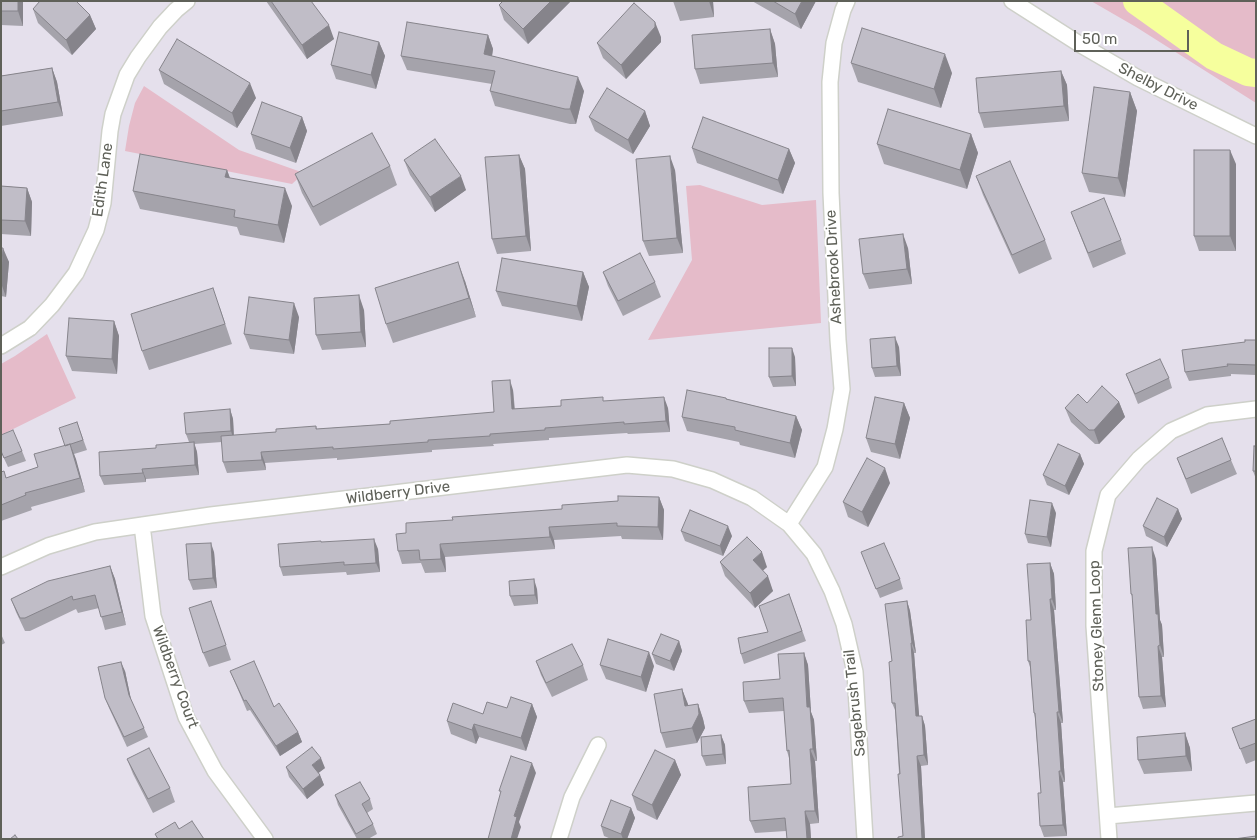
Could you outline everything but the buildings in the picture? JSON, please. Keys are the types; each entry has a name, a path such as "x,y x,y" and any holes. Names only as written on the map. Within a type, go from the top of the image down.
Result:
{"street":[{"name":"Edith Lane","path":"1,346 30,328 52,305 76,273 96,230 103,203 113,114 127,75 160,27 187,1"},
{"name":"Ashebrook Drive","path":"789,524 825,467 835,429 842,389 831,192 830,82 834,43 847,1"},
{"name":"Shelby Drive","path":"1012,1 1081,45 1138,78 1256,136"},
{"name":"Stoney Glenn Loop","path":"1109,839 1094,616 1094,551 1108,495 1139,459 1171,431 1207,415 1256,409"},
{"name":"Wildberry Drive","path":"1,567 48,546 95,532 221,514 627,465 673,469 712,480 752,498 789,524"},
{"name":"Sagebrush Trail","path":"789,524 814,554 832,590 844,624 854,672 865,839"},
{"name":"Wildberry Court","path":"142,525 152,616 186,717 215,771 265,839"},
{"path":"559,839 572,797 598,745"},
{"path":"1108,816 1256,803"}],"shaded area":[{"path":"1091,1 1256,1 1256,103 1136,27"},
{"path":"144,86 239,150 304,173 292,184 125,151 135,103"},
{"path":"700,185 762,205 816,200 821,323 648,340 692,260 686,186"},
{"path":"47,334 76,398 1,435 1,364"}],"waterway":[{"path":"1137,1 1214,56 1248,72 1256,73"}]}
